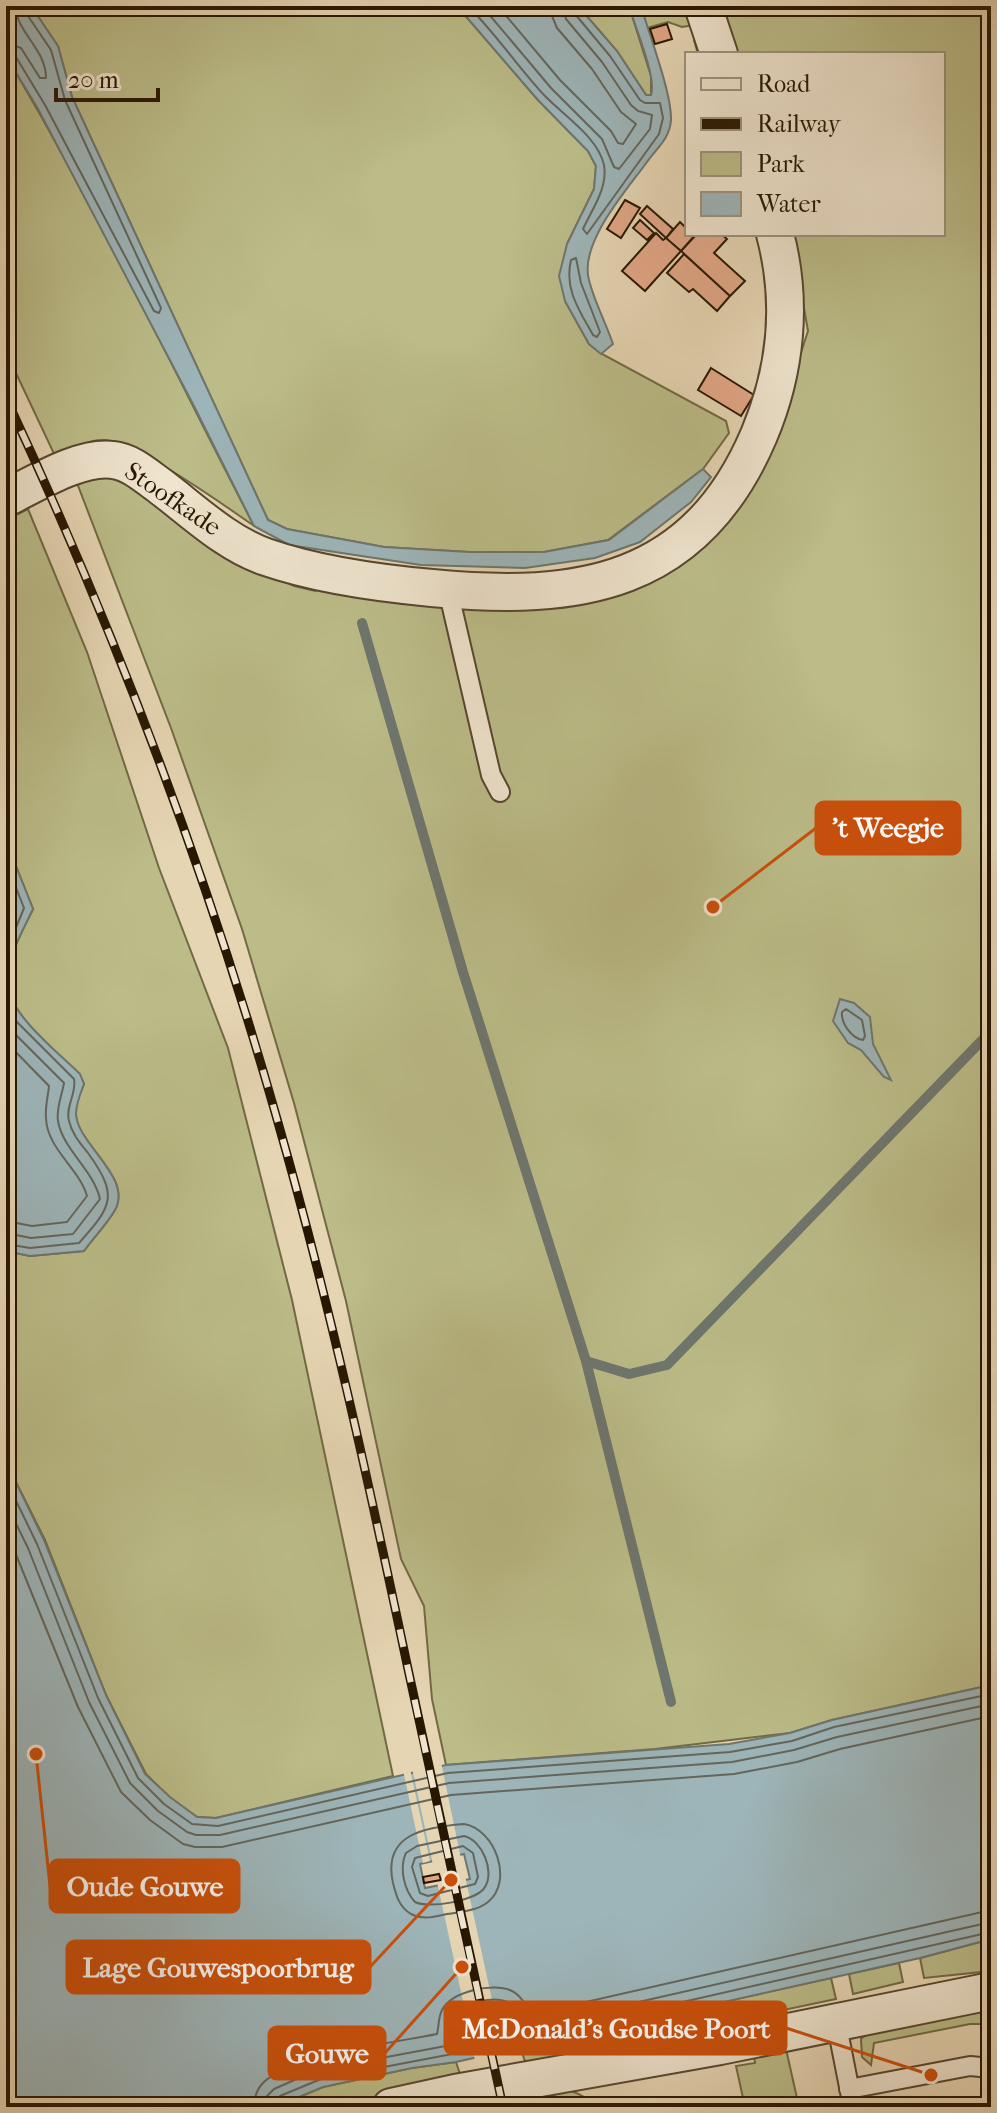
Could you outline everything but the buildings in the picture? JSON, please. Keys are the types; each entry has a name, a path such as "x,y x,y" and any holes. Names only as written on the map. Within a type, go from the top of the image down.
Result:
{"street":[{"path":"703,6 718,52"},
{"name":"Stoofkade","path":"6,498 94,459 115,460 135,468 224,534 263,556 313,570 405,586 540,592 595,584 622,576 659,558 708,519 730,491 750,456 771,406 786,324 785,291 775,236"},
{"path":"391,2107 720,2046 934,2001 986,1994"}],"lane":[{"path":"448,590 491,775 500,792"},
{"path":"836,2021 851,2098 970,2066 991,2068"}],"green space":[{"path":"31,6 457,6 538,100 588,151 596,166 594,189 567,244 565,301 589,344 726,421 729,433 703,469 608,540 544,552 384,547 287,529 268,520 72,97 58,47"},
{"path":"578,6 629,6 651,76 651,95 646,95 617,51"},
{"path":"641,6 696,6 710,52 697,52 694,25 682,27 668,22 647,28"},
{"path":"723,6 991,6 991,1685 832,1720 790,1733 655,1749 446,1765 432,1699 424,1606 401,1559 346,1301 294,1103 242,929 171,728 77,483 103,473 117,474 209,541 294,586 315,591 313,584 529,597 720,527 768,454 808,331 791,236 945,236 945,52 737,52"},
{"path":"6,56 103,230 254,526 156,462 116,443 102,440 90,442 56,458 6,352"},
{"path":"28,509 87,652 159,868 228,1048 292,1300 393,1776 216,1818 197,1817 169,1797 146,1774 106,1695 45,1540 6,1462 6,1251 30,1256 84,1251 112,1215 119,1198 111,1173 79,1126 76,1107 84,1084 80,1075 23,1017 8,990 10,960 33,909 6,841 6,520"},
{"path":"991,1939 991,1971 924,1978 920,1958"},
{"path":"899,1963 903,1982 853,1994 849,1974"},
{"path":"831,1978 836,1999 526,2064 520,2047"},
{"path":"991,2008 991,2024 970,2024 874,2043 871,2065 862,2057 861,2039 872,2030"},
{"path":"786,2049 799,2107 745,2107 736,2066 755,2063 754,2056"},
{"path":"456,2062 461,2077 346,2107 275,2107 323,2087"},
{"path":"541,2087 571,2091 596,2107 557,2107 555,2096"}],"water":[{"path":"6,6 31,6 58,46 72,97 268,520 287,529 384,547 544,552 609,540 703,469 711,477 691,502 640,542 595,558 525,568 421,565 289,545 254,526 38,109 6,56"},
{"path":"457,6 578,6 617,51 646,95 651,95 651,77 629,6 641,6 664,80 671,120 666,138 606,218 591,250 589,280 613,344 601,354 589,344 565,301 559,276 567,244 594,189 596,166 588,151 538,100"},
{"path":"6,841 33,909 10,960 8,990 14,1004 34,1030 80,1074 84,1084 76,1110 79,1125 117,1185 119,1198 115,1210 84,1251 30,1256 6,1251"},
{"path":"840,999 854,1003 870,1017 873,1044 891,1080 884,1077 861,1050 848,1043 833,1021"},
{"path":"6,1462 44,1540 106,1695 145,1774 197,1817 216,1818 446,1765 729,1744 790,1733 832,1720 991,1685 991,1939 920,1958 456,2062 323,2087 275,2107 6,2107","holes":["464,1854 470,1879 425,1888 420,1864","499,2017 502,2029 470,2036 468,2024"]}],"pier":[{"path":"441,1762 461,1859 433,1865 412,1768"},
{"path":"410,1769 430,1861 423,1863 403,1770"},
{"path":"465,1876 496,2018 468,2024 437,1882"},
{"path":"502,2029 507,2054 475,2061 470,2036"}],"waterway":[{"path":"362,623 463,972 586,1361 629,1374 667,1365 991,1031"},
{"path":"586,1361 671,1702"}],"railway":[{"path":"6,398 84,574 156,753 220,935 277,1119 347,1392 503,2107"}],"place":[{"name":"'t Weegje","path":"713,907"},
{"name":"Oude Gouwe","path":"36,1754"},
{"name":"Lage Gouwespoorbrug","path":"451,1880"},
{"name":"Gouwe","path":"462,1967"},
{"name":"McDonald's Goudse Poort","path":"931,2075"}]}
